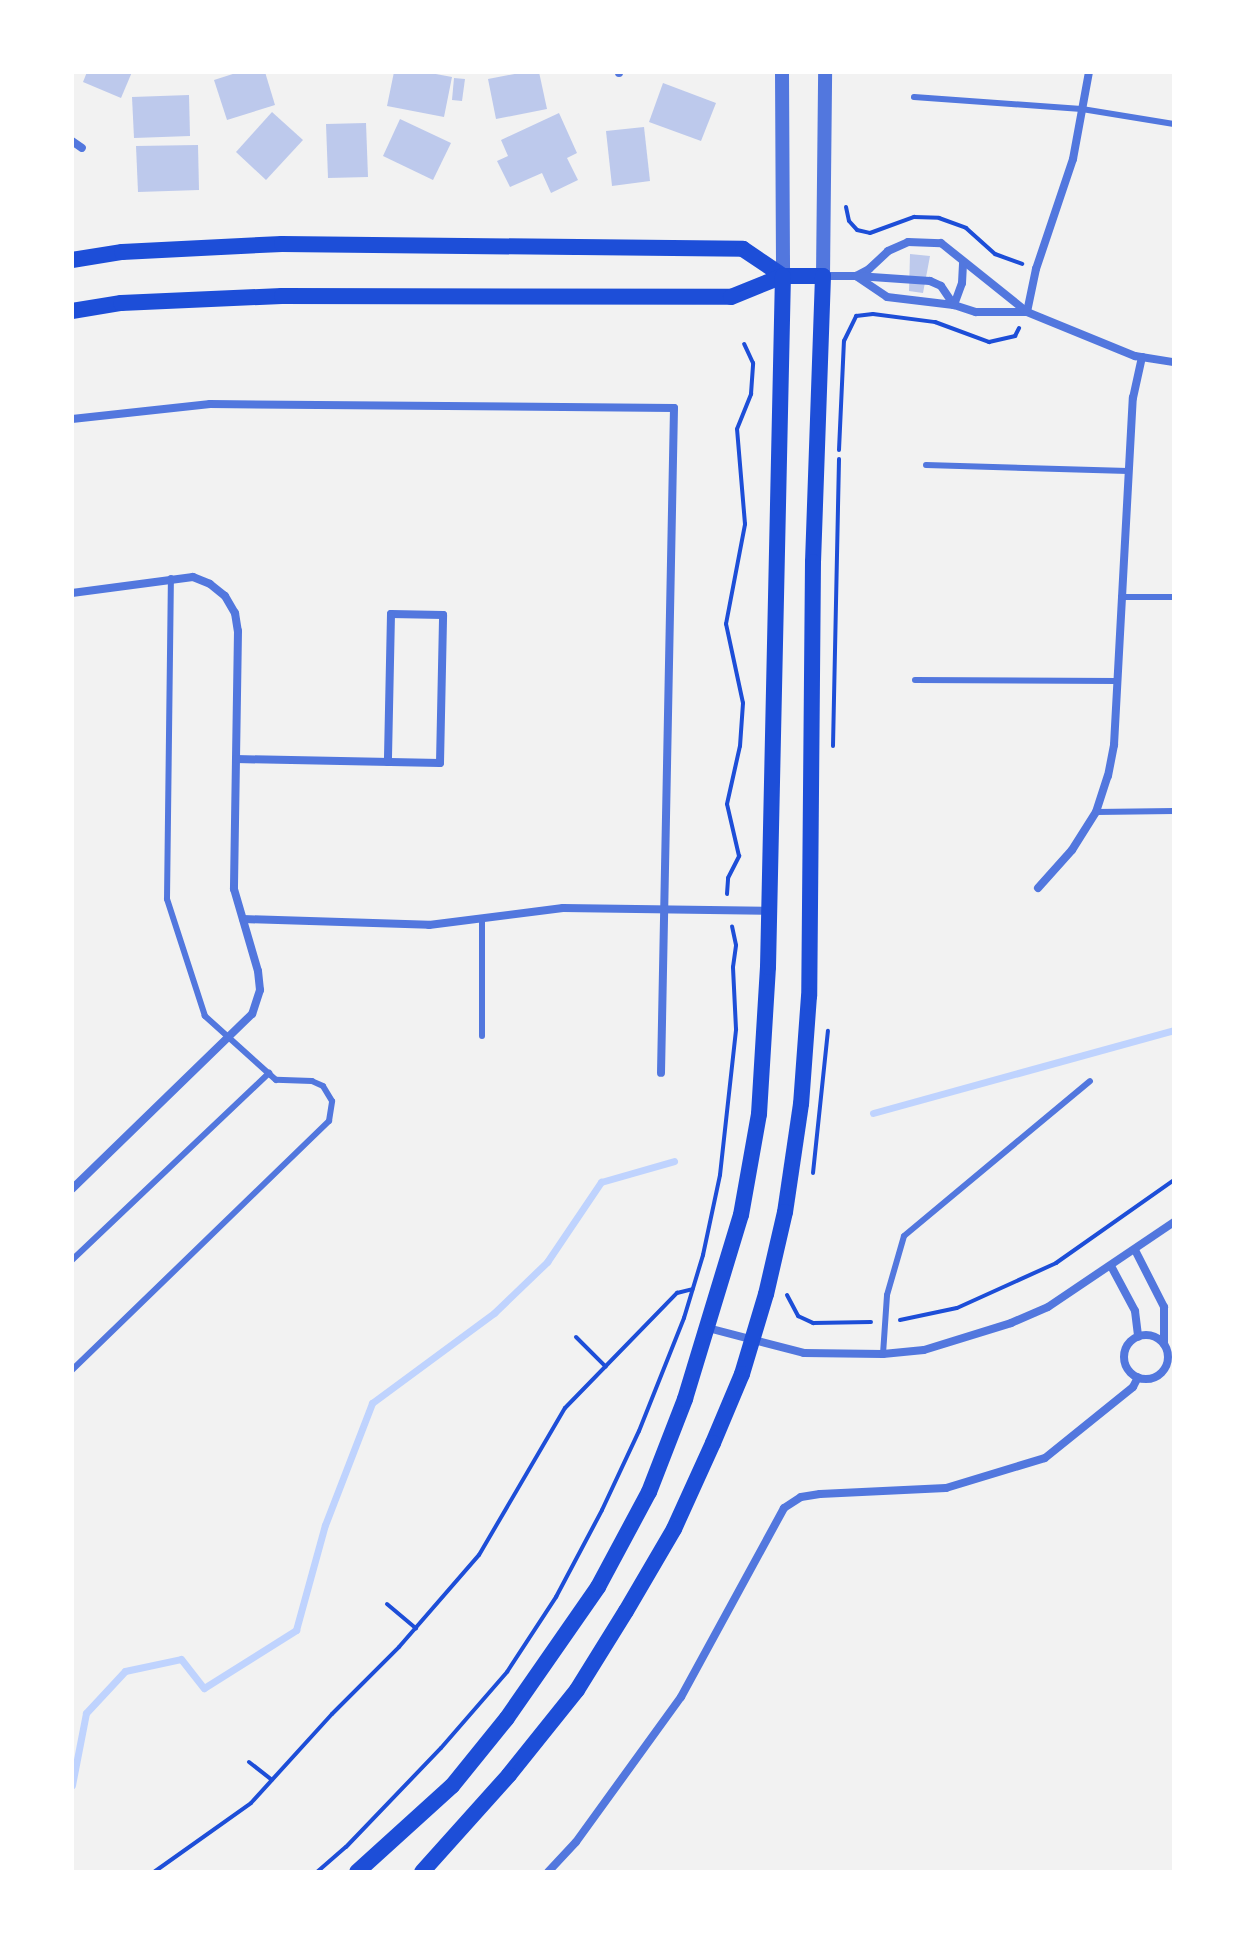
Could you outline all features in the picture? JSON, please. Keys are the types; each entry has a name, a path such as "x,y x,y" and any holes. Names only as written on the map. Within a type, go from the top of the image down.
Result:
{"main road":[{"path":"72,260 122,252 282,244 743,249 783,276"},
{"path":"357,1872 452,1786 507,1718 598,1587 649,1492 685,1399 741,1215 759,1114 770,911 783,276"},
{"path":"72,311 121,303 282,296 731,297 783,276 823,276 813,562 809,996 801,1104 785,1212 742,1374 680,1515 577,1690 509,1775 422,1872"}],"street":[{"path":"782,72 783,276"},
{"path":"825,72 823,276 930,281 941,286 954,305"},
{"path":"1027,312 1036,269 1073,159 1089,72"},
{"path":"72,141 82,148"},
{"path":"856,276 869,269 888,251 908,242 941,243 1027,312 1142,357 1174,362"},
{"path":"954,305 962,283 963,263"},
{"path":"856,276 887,297 954,305 976,312 1027,312"},
{"path":"1038,888 1072,850 1096,812 1114,745 1133,398 1142,357"},
{"path":"72,419 210,404 674,408 661,1073"},
{"path":"72,593 193,577 210,584 225,596 235,613 238,631 234,889 260,990 252,1014 72,1189"},
{"path":"236,759 388,762 440,763 443,615 391,614 388,762"},
{"path":"243,919 429,925 563,908 770,911"},
{"path":"708,1328 804,1353 883,1354 924,1350 1011,1323 1048,1307 1174,1222"},
{"path":"1135,1250 1164,1307 1164,1344 1168,1357 1164,1370 1152,1378 1138,1377 1125,1361 1127,1346 1138,1337 1152,1336 1164,1344"},
{"path":"1111,1266 1135,1311 1138,1337"},
{"path":"548,1872 576,1842 681,1697 784,1508 801,1497 820,1494 946,1488 1045,1458 1133,1387 1138,1377"}],"lane":[{"path":"914,97 1082,109 1174,124"},
{"path":"926,465 1128,471"},
{"path":"72,1370 329,1121 332,1101 323,1086 312,1081 276,1080 205,1016 167,899 171,578"},
{"path":"1121,597 1174,597"},
{"path":"915,680 1117,681"},
{"path":"1096,812 1174,811"},
{"path":"482,919 482,1036"},
{"path":"72,1260 269,1073"},
{"path":"883,1354 887,1295 904,1236 1090,1081"}],"path":[{"path":"833,750 839,454 844,341 849,324 856,316 873,314 935,322 989,342 1015,336 1027,312"},
{"path":"317,1872 346,1847 451,1737 507,1672 556,1597 639,1431 674,1348 693,1289 720,1175 736,1029 733,967 736,945 729,911 728,878 739,856 727,804 740,746 743,703 726,624 745,524 737,429 751,394 753,363 744,344"},
{"path":"810,1188 819,1141 828,1028"},
{"path":"788,1287 787,1295 792,1308 798,1316 813,1323 885,1322 957,1308 1056,1263 1174,1180"},
{"path":"154,1872 251,1803 416,1628 479,1555 565,1408 677,1293 693,1289"},
{"path":"576,1337 606,1367"},
{"path":"387,1604 416,1628"},
{"path":"249,1762 272,1780"}],"building":[{"path":"87,72 132,72 121,98 83,82"},
{"path":"239,72 265,72 275,105 227,120 214,80"},
{"path":"394,72 425,72 452,77 444,117 387,106"},
{"path":"539,72 547,109 496,119 488,79"},
{"path":"454,78 465,79 462,101 452,100"},
{"path":"663,83 716,103 701,141 649,122"},
{"path":"189,95 190,136 134,138 132,97"},
{"path":"272,112 303,140 266,180 236,152"},
{"path":"559,113 577,153 567,158 578,180 551,193 542,173 510,187 497,161 508,156 501,140"},
{"path":"400,119 451,143 433,180 383,156"},
{"path":"366,123 368,177 328,178 326,124"},
{"path":"644,127 650,181 612,186 606,131"},
{"path":"198,145 199,190 138,192 136,146"},
{"path":"910,254 930,256 923,293 909,291"}],"waterway":[{"path":"873,1113 1174,1030"},
{"path":"72,1785 86,1713 125,1671 181,1659 204,1688 296,1630 325,1525 372,1403 494,1313 547,1262 601,1182 674,1161"}]}
